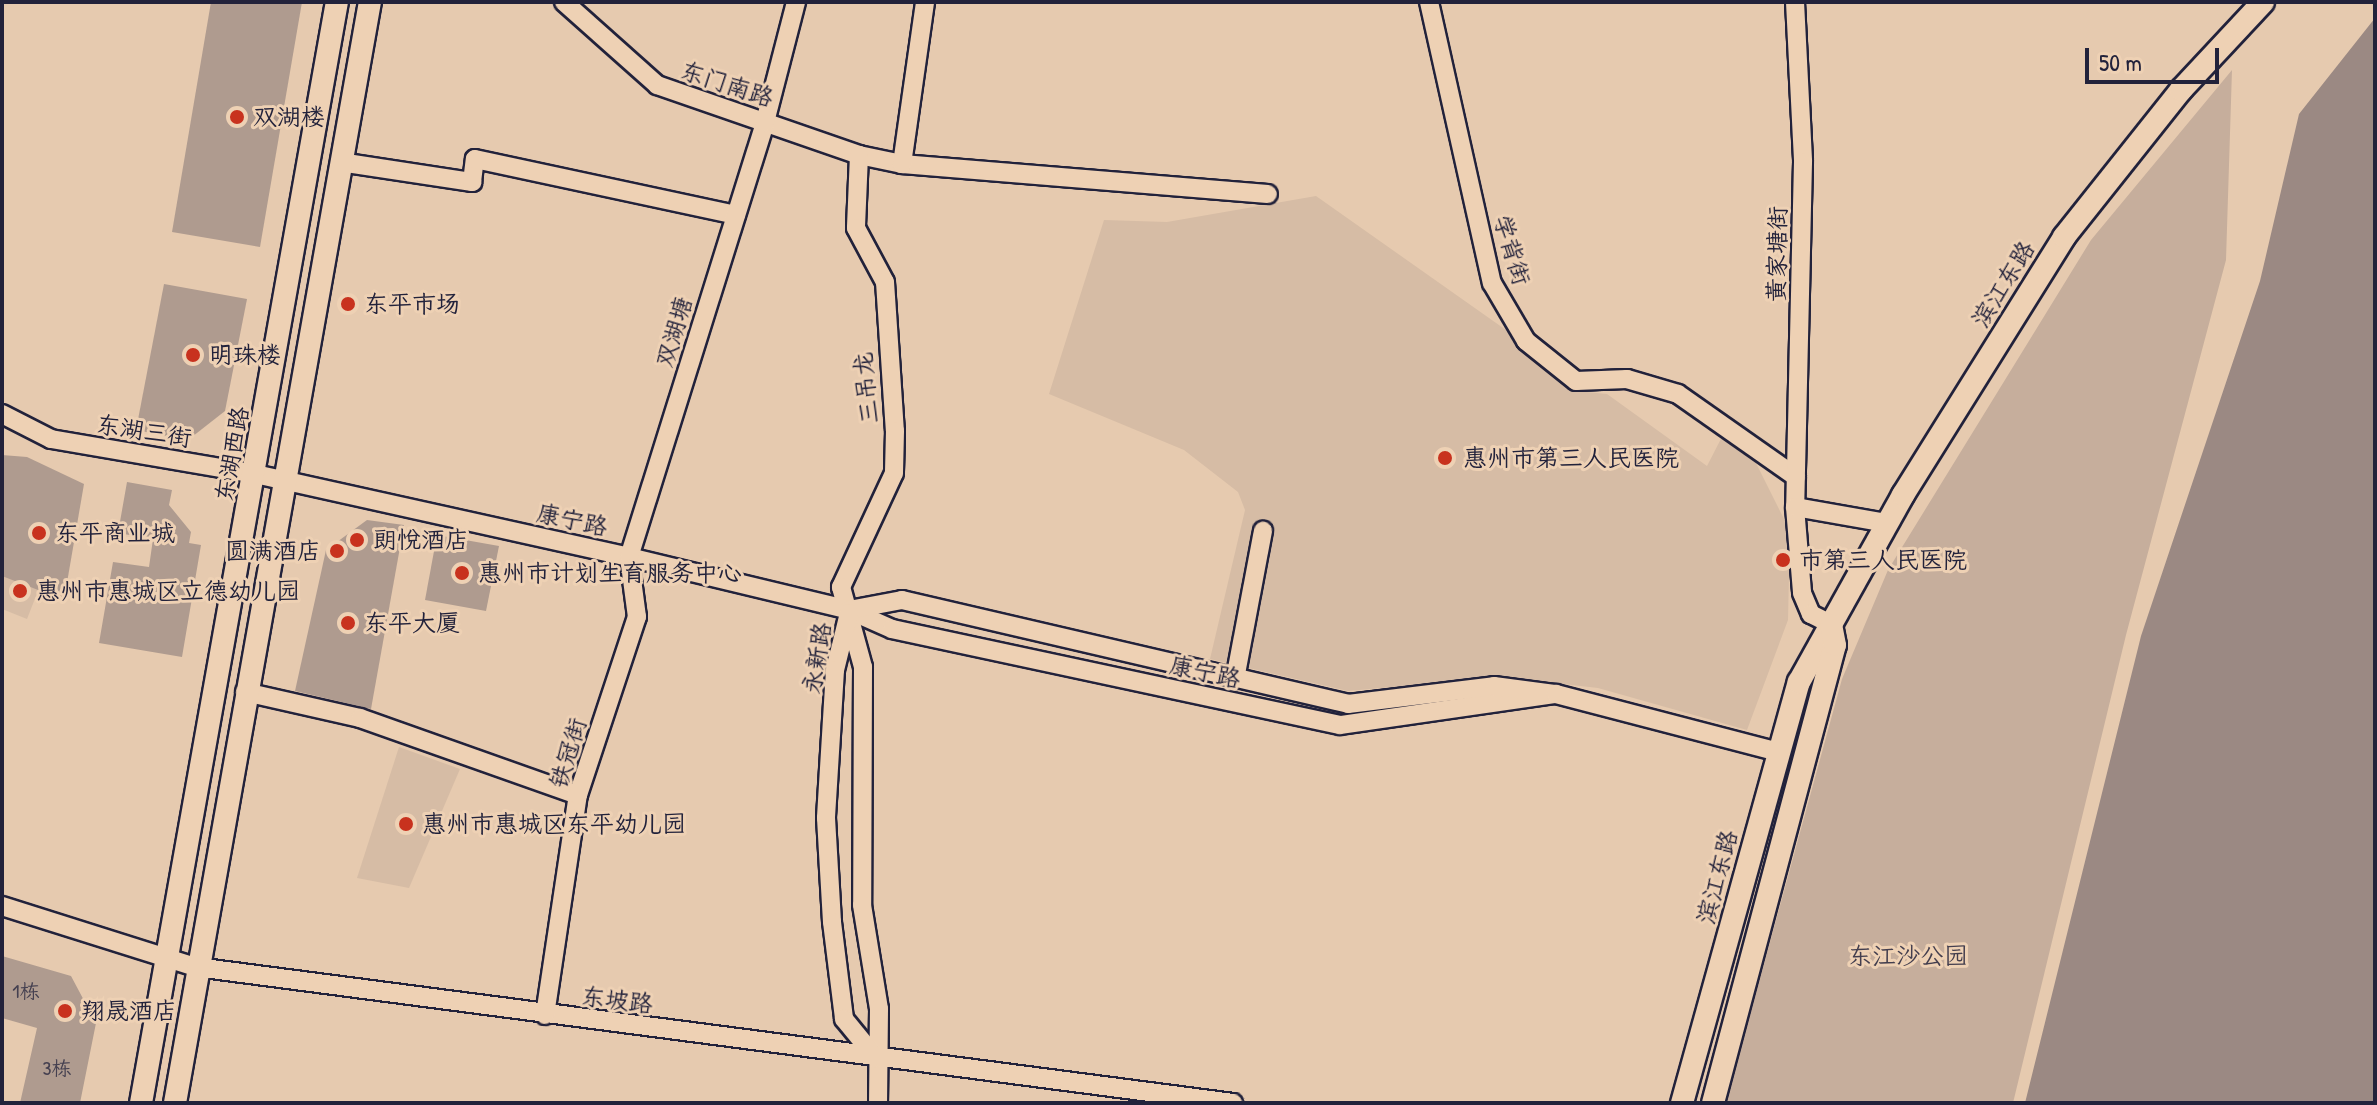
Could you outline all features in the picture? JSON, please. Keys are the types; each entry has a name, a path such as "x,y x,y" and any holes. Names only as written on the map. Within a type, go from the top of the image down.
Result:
{"main road":[{"name":"东湖西路","path":"141,1103 162,959 255,474 337,2"},
{"path":"175,1103 196,967 370,2"},
{"name":"滨江东路","path":"1682,1103 1799,682 1887,523 2064,237 2181,90 2263,2"},
{"name":"滨江东路","path":"1713,1103 1835,645 1831,624"}],"street":[{"name":"东门南路","path":"564,2 657,85 859,155 902,164 1268,194"},
{"name":"双湖塘","path":"629,557 765,122 796,2"},
{"path":"902,164 925,2"},
{"name":"学背街","path":"1429,2 1492,283 1526,341 1576,381 1627,379 1678,394 1796,477"},
{"name":"黄家塘街","path":"1795,2 1803,162 1795,507 1802,593 1811,614 1831,624"},
{"name":"三吊龙","path":"849,610 841,587 894,473 895,431 885,282 856,228 859,155"},
{"path":"340,162 472,182 475,159 736,215"},
{"name":"东湖三街","path":"2,414 51,439 255,474 283,483"},
{"name":"康宁路","path":"283,483 629,557 849,610 892,629 1340,725 1556,694"},
{"path":"1795,507 1887,523"},
{"path":"1235,679 1263,531"},
{"name":"铁冠街","path":"545,1015 578,795 637,617 629,557"},
{"name":"康宁路","path":"849,610 902,600 1348,704 1494,686 1556,694 1778,752"},
{"name":"永新路","path":"849,610 835,670 826,818 832,922 844,1019 876,1058"},
{"name":"永新路","path":"849,610 863,667 862,905 879,1009 876,1058 878,1103"},
{"path":"245,692 360,718 578,795"},
{"name":"东坡路","path":"2,906 162,959 196,967 1233,1103"}],"shaded area":[{"path":"2375,18 2375,1103 2025,1103 2141,636 2260,281 2299,114"},
{"name":"惠州市第三人民医院","path":"1316,196 1506,330 1576,391 1607,394 1707,466 1725,431 1749,449 1790,531 1788,620 1747,730 1598,688 1502,677 1348,691 1210,659 1245,510 1238,492 1184,450 1049,394 1104,220 1167,222"},
{"name":"惠州市惠城区立德幼儿园","path":"2,556 45,573 27,619 2,609"},
{"name":"惠州市惠城区东平幼儿园","path":"399,747 460,769 409,888 357,878"}],"green space":[{"name":"东江沙公园","path":"2232,70 2226,260 2126,635 2013,1103 1726,1103 1842,679 1888,570 2091,240"}],"building":[{"name":"双湖楼","path":"211,2 302,2 260,247 172,232"},
{"name":"明珠楼","path":"164,284 247,299 225,411 188,440 136,430"},
{"name":"东平商业城","path":"2,455 27,457 84,484 64,600 2,576"},
{"path":"127,482 172,490 169,505 191,532 189,543 201,545 182,657 99,643 113,562 149,567 153,539 118,533"},
{"name":"东平大厦","path":"367,520 404,525 371,709 295,691 326,550"},
{"name":"惠州市计划生育服务中心","path":"437,535 499,546 486,611 425,600"},
{"path":"2,956 71,976 96,1023 80,1103 20,1103 37,1028 2,1018"}],"place":[{"name":"双湖楼","path":"237,117"},
{"name":"东平市场","path":"348,304"},
{"name":"明珠楼","path":"193,355"},
{"name":"惠州市第三人民医院","path":"1445,458"},
{"name":"东平商业城","path":"39,533"},
{"name":"朗悦酒店","path":"357,540"},
{"name":"圆满酒店","path":"337,551"},
{"name":"市第三人民医院","path":"1783,560"},
{"name":"惠州市计划生育服务中心","path":"462,573"},
{"name":"惠州市惠城区立德幼儿园","path":"20,591"},
{"name":"东平大厦","path":"348,623"},
{"name":"惠州市惠城区东平幼儿园","path":"406,824"},
{"name":"翔晟酒店","path":"65,1011"}]}
